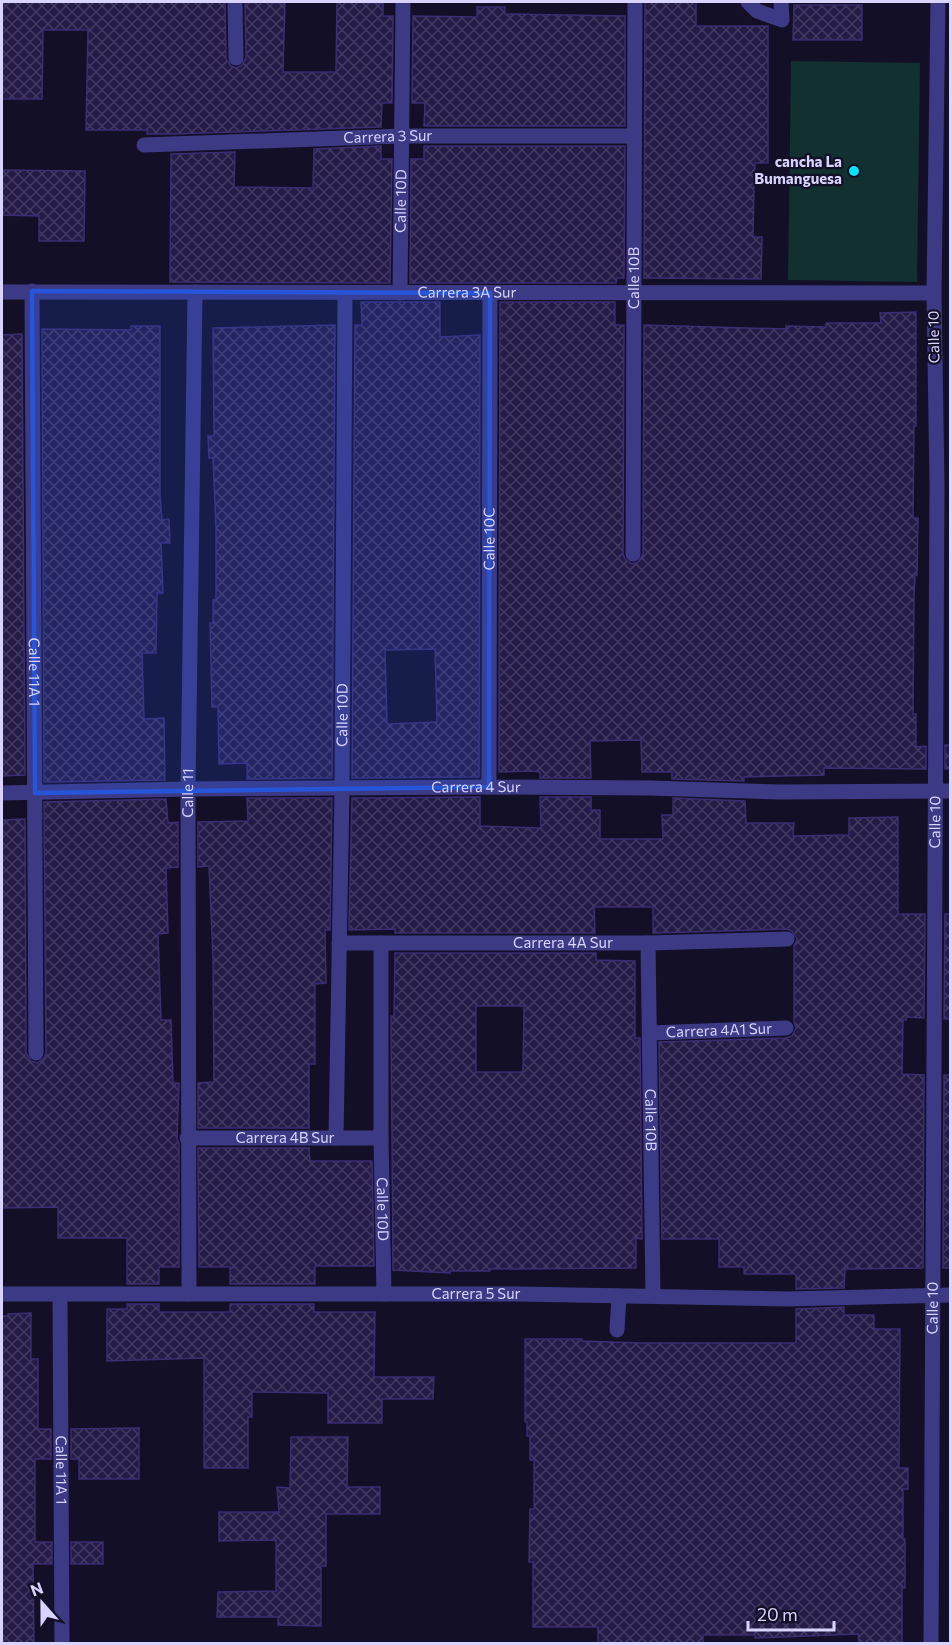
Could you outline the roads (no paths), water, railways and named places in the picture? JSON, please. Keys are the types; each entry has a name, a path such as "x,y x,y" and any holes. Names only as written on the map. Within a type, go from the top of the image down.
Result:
{"street":[{"path":"235,2 236,58"},
{"name":"Calle 10D","path":"400,293 403,2"},
{"name":"Calle 10B","path":"633,554 635,2"},
{"path":"748,2 757,11 782,20 782,2"},
{"name":"Calle 10","path":"931,1644 937,485 934,293 944,148 938,2"},
{"name":"Carrera 3 Sur","path":"144,146 402,136 633,136"},
{"name":"Calle 11A 1","path":"32,291 36,1053"},
{"name":"Carrera 3A Sur","path":"2,292 934,293"},
{"name":"Calle 11","path":"189,1294 188,789 195,292"},
{"name":"Calle 10D","path":"336,1138 342,788 345,293"},
{"name":"Calle 10C","path":"489,787 490,293"},
{"name":"Carrera 4 Sur","path":"2,793 489,787 781,792 951,791"},
{"name":"Carrera 4A Sur","path":"339,943 648,943 787,939"},
{"name":"Calle 10D","path":"381,943 384,1294"},
{"name":"Calle 10B","path":"648,943 653,1296"},
{"name":"Carrera 4A1 Sur","path":"650,1033 786,1028"},
{"name":"Carrera 4B Sur","path":"188,1138 381,1138"},
{"name":"Carrera 5 Sur","path":"2,1294 60,1296 384,1294 787,1299 951,1295"},
{"name":"Calle 11A 1","path":"60,1296 62,1644"},
{"path":"617,1329 619,1296"}],"place":[{"name":"cancha La Bumanguesa","path":"854,171"}]}
